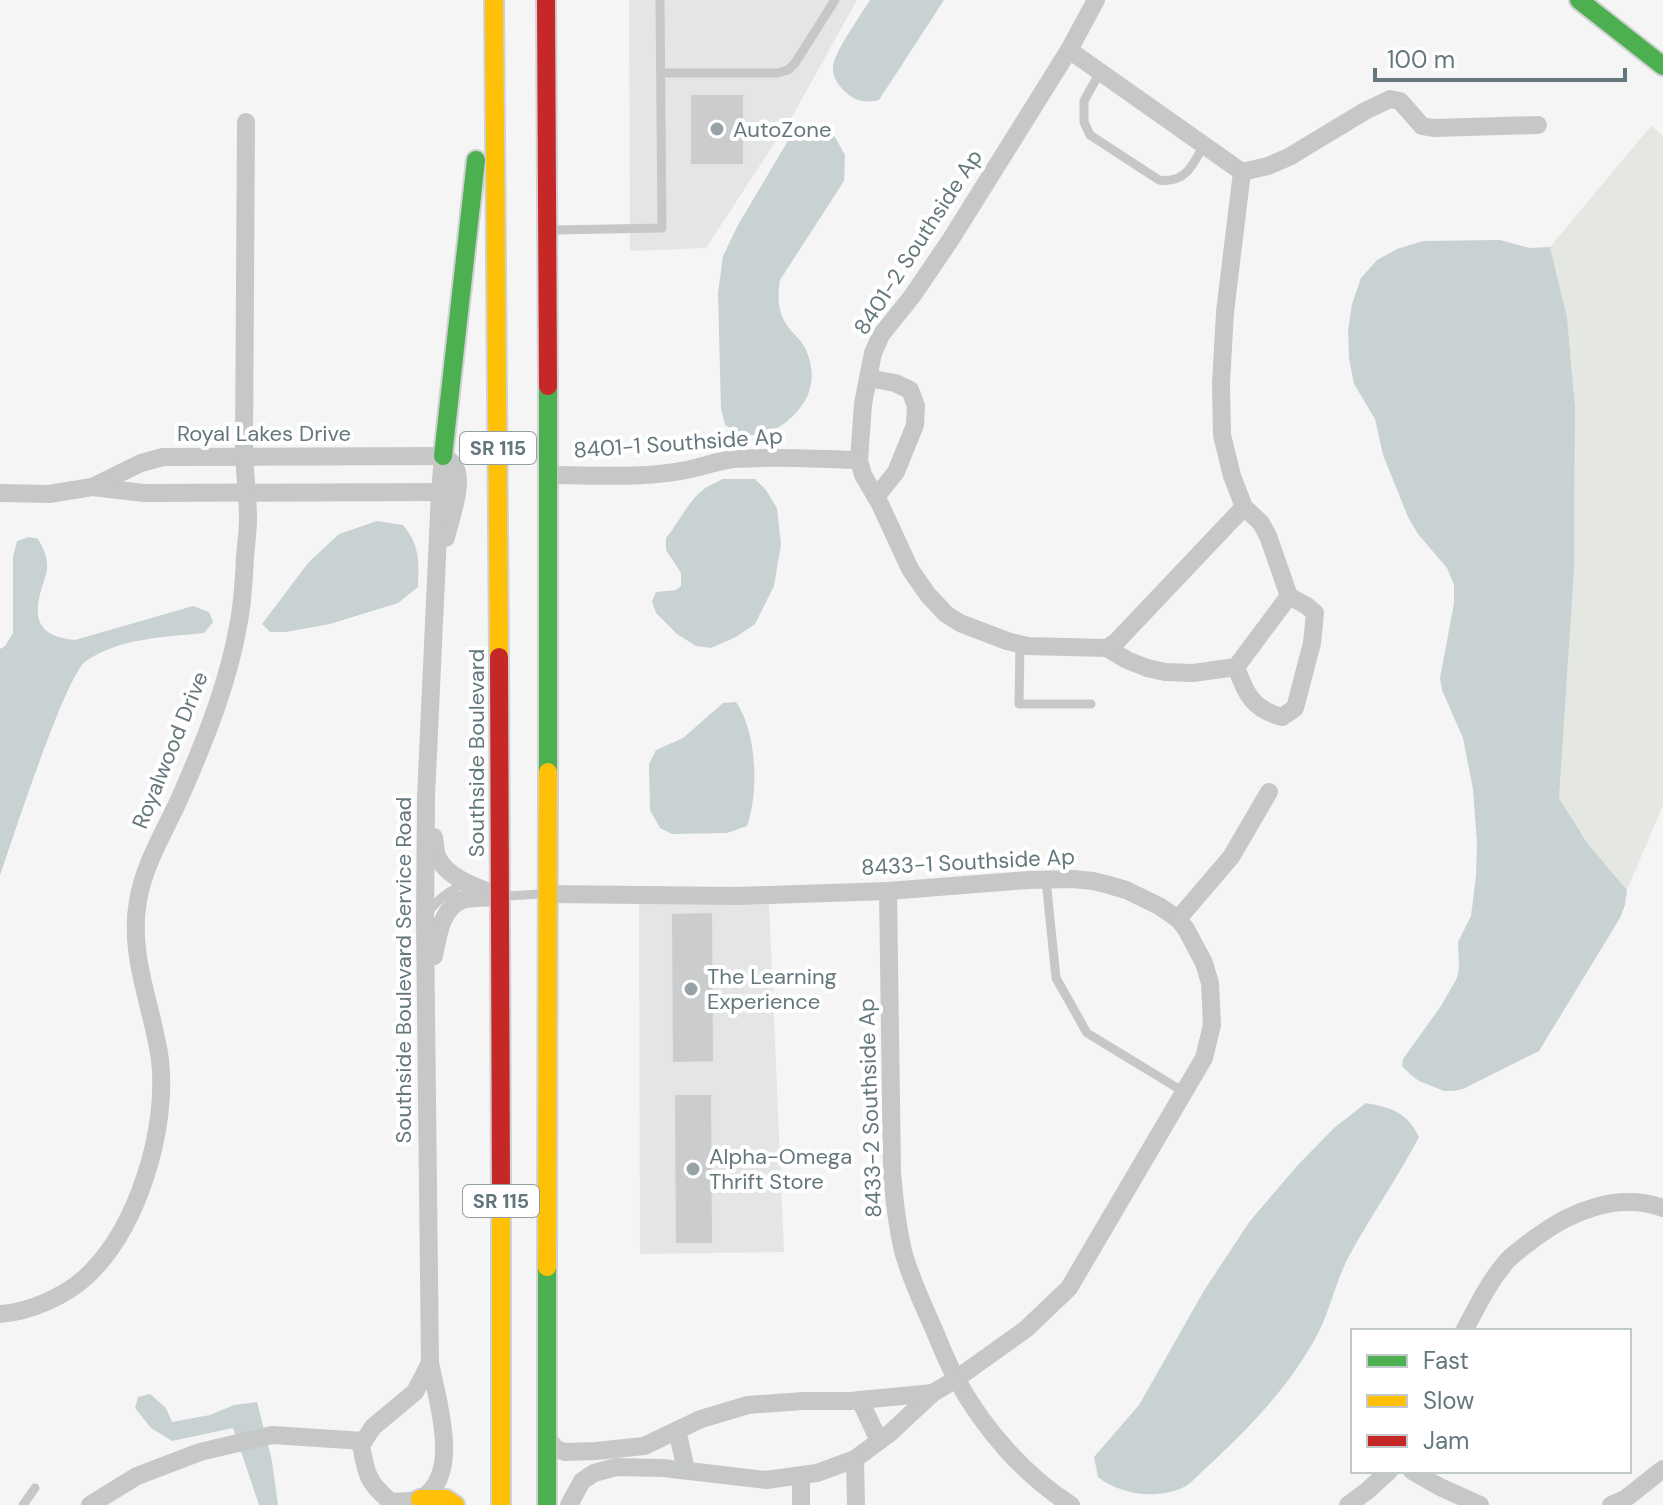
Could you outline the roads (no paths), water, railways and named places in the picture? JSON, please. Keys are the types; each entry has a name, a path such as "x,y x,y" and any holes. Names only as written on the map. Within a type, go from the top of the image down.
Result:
{"main road":[{"path":"443,456 492,0"},
{"name":"Southside Boulevard","path":"492,0 501,897 501,1505"},
{"name":"SR 115","path":"546,0 549,475 547,1505"},
{"path":"1579,0 1663,66"},
{"path":"420,1499 446,1499 455,1505"}],"street":[{"name":"8401-2 Southside Ap","path":"1096,0 1069,50 951,239 881,335 873,353 863,404 859,460 863,475 910,569 928,595 946,614 960,623 1020,644 1048,648 1107,648 1127,660 1165,672 1193,673 1236,667"},
{"path":"1069,50 1242,172 1289,157 1390,99 1400,101 1422,126 1433,128 1538,125"},
{"name":"Royalwood Drive","path":"0,1314 12,1313 58,1296 87,1276 112,1245 126,1220 150,1161 159,1126 160,1060 136,945 138,899 148,867 217,707 239,621 248,519 244,458 246,122"},
{"path":"1242,172 1225,312 1222,435 1244,507 1261,523 1268,536 1289,596 1315,613 1312,643 1295,708 1282,717 1252,702 1236,667 1289,596"},
{"path":"868,378 895,383 910,390 916,406 915,425 896,472 876,497"},
{"name":"Royal Lakes Drive","path":"92,487 141,463 163,457 443,456"},
{"name":"Southside Boulevard Service Road","path":"420,1499 438,1484 445,1459 430,1363 426,914 426,797 443,456"},
{"name":"Southside Boulevard Service Road","path":"436,576 458,479 454,466 443,456"},
{"name":"8401-1 Southside Ap","path":"549,475 626,476 685,470 736,459 859,460"},
{"name":"Royal Lakes Drive","path":"0,493 49,494 92,487 144,493 440,492"},
{"path":"1107,648 1244,507"},
{"path":"1178,919 1231,857 1269,792"},
{"path":"426,797 437,855 445,867 467,882 501,897"},
{"name":"8433-1 Southside Ap","path":"548,894 737,896 888,891 1046,880 1093,881 1126,890 1178,919 1204,963 1212,1007 1212,1025 1204,1058 1069,1288 1026,1329 933,1393 855,1459 817,1473 758,1480 686,1470 616,1467 594,1473 582,1481 569,1505"},
{"name":"8433-2 Southside Ap","path":"888,891 890,1110 895,1208 914,1286 956,1379 976,1409 1019,1463 1071,1505"},
{"path":"427,994 438,932 447,912 463,900 501,897"},
{"path":"1465,1329 1482,1295 1508,1260 1562,1220 1605,1204 1625,1202 1663,1208"},
{"path":"391,1502 376,1490 366,1473 361,1445 373,1427 415,1392 430,1363"},
{"name":"8433-1 Southside Ap","path":"547,1437 556,1449 565,1452 644,1446 701,1419 748,1405 933,1393"},
{"path":"860,1400 879,1441"},
{"path":"677,1430 686,1470"},
{"path":"90,1505 137,1476 200,1452 272,1435 364,1441"},
{"path":"855,1459 856,1505"},
{"path":"1611,1505 1625,1499 1663,1469"},
{"path":"1348,1505 1387,1473"},
{"path":"1416,1473 1480,1505"},
{"path":"801,1476 801,1505"},
{"path":"370,1505 420,1499"}],"lane":[{"path":"548,230 662,228 660,0"},
{"path":"661,73 777,73 788,70 835,0"},
{"path":"1100,72 1084,101 1084,122 1090,135 1159,180 1168,182 1186,174 1204,145"},
{"path":"1020,644 1019,704 1091,704"},
{"path":"1046,880 1056,978 1087,1033 1184,1092"},
{"path":"426,914 438,899 467,882"},
{"path":"501,897 548,894"},
{"path":"23,1505 35,1488"}],"place":[{"name":"AutoZone","path":"717,129"},
{"name":"The Learning Experience","path":"691,989"},
{"name":"Alpha-Omega Thrift Store","path":"693,1169"}]}
